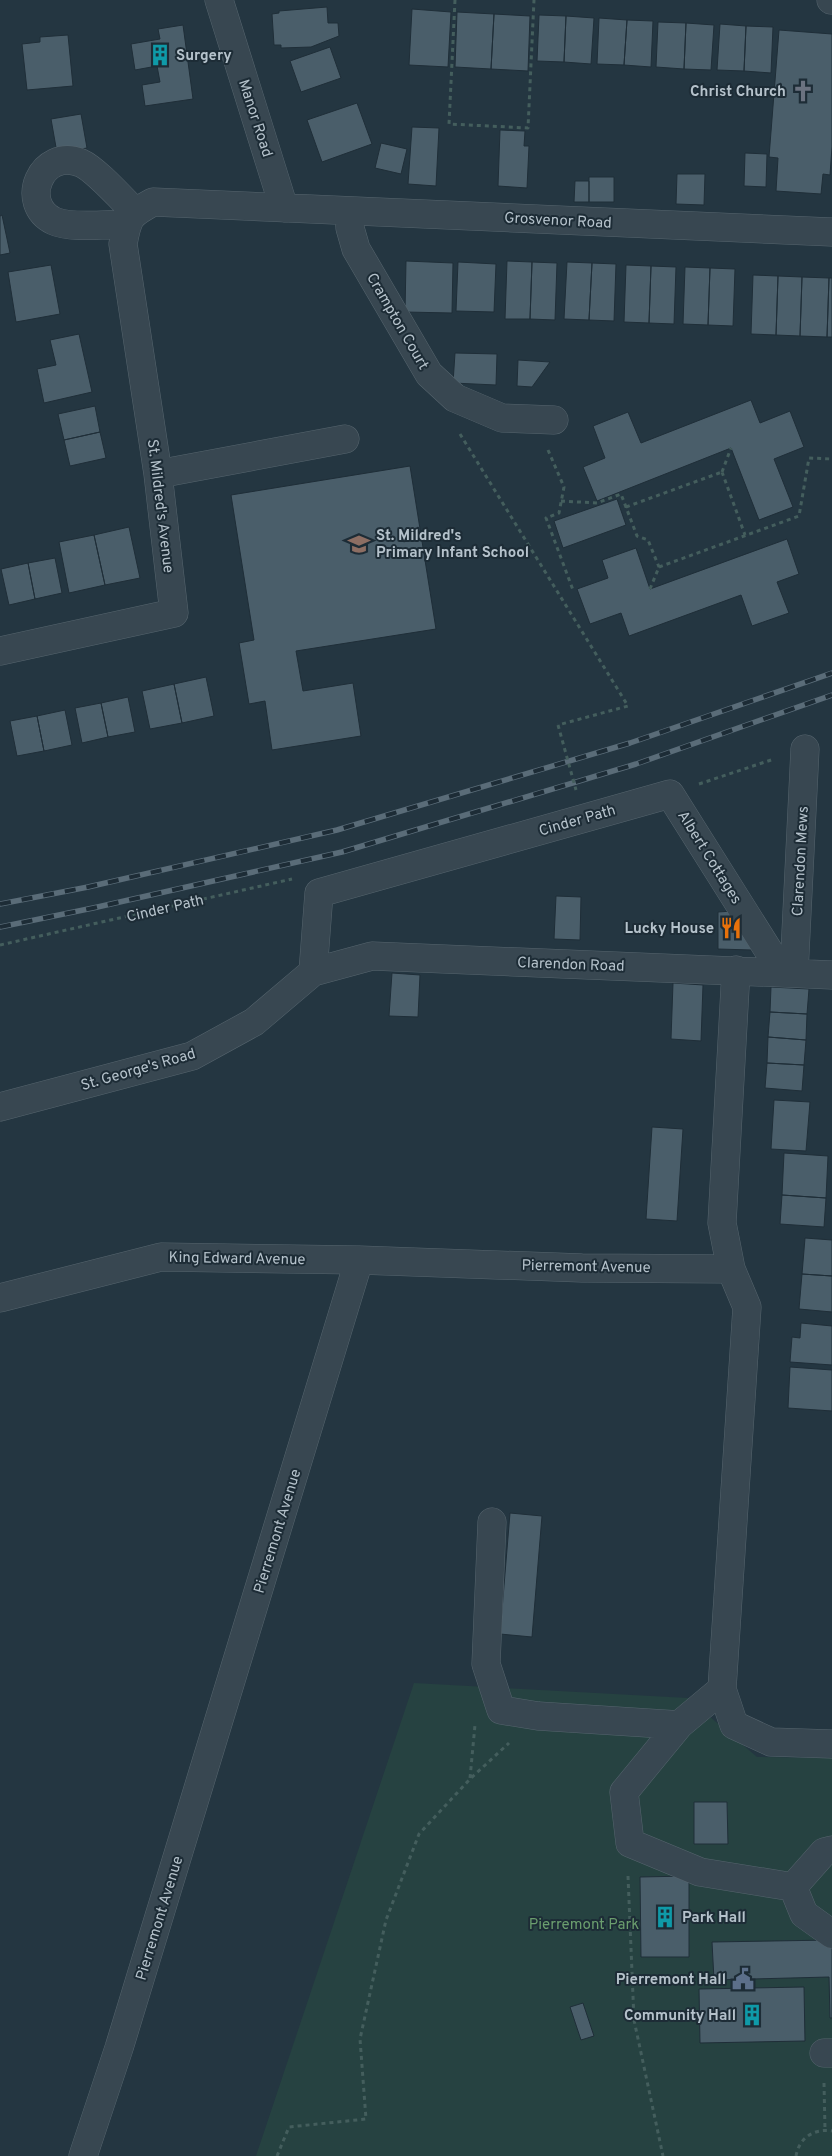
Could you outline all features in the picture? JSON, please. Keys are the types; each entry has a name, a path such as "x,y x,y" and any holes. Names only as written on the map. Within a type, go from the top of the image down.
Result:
{"street":[{"name":"Manor Road","path":"219,0 284,208"},
{"name":"St. Mildred's Avenue","path":"0,651 174,613 158,474 123,244 131,218 154,202 284,208"},
{"name":"Grosvenor Road","path":"284,208 832,232"},
{"name":"Crampton Court","path":"349,211 350,228 356,249 429,374 455,398 502,418 545,420"},
{"path":"158,474 345,439"},
{"name":"Clarendon Mews","path":"788,973 805,749"},
{"name":"Cinder Path","path":"319,893 670,794"},
{"name":"Albert Cottages","path":"670,794 788,973"},
{"path":"313,972 319,893"},
{"name":"Clarendon Road","path":"313,972 372,956 832,975"},
{"path":"736,970 722,1224 731,1269 747,1307 722,1690 734,1725 771,1742 832,1744"},
{"name":"St. George's Road","path":"0,1107 192,1056 254,1022 313,972"},
{"name":"King Edward Avenue","path":"0,1298 161,1257 359,1260"},
{"name":"Pierremont Avenue","path":"82,2156 120,2048 359,1260 582,1268 731,1269"},
{"path":"492,1522 486,1664 501,1710 538,1716 679,1725"},
{"path":"722,1690 679,1725 624,1792 630,1843 700,1872 793,1887"},
{"path":"793,1887 824,1852 832,1850"},
{"path":"793,1887 804,1914 832,1934"}],"path":[{"path":"455,0 448,124 528,128 534,0"},
{"path":"545,420 564,486 559,513 546,518 573,590"},
{"path":"458,430 628,706 558,725 576,790"},
{"path":"731,448 722,472 746,535"},
{"path":"658,567 799,516 809,458 832,459"},
{"path":"626,507 722,472"},
{"path":"561,501 597,503 621,494 637,536 648,540 658,567 650,589"},
{"path":"670,794 805,749"},
{"name":"Cinder Path","path":"0,945 309,875 319,893"},
{"path":"277,2156 289,2127 366,2119 360,2038 386,1920 419,1834 470,1779 538,1716"},
{"path":"630,1843 629,1933 634,2020 663,2156"},
{"path":"825,2130 828,2053"},
{"path":"796,2156 800,2144 806,2137 825,2130 832,2132"}],"green space":[{"name":"Pierremont Park","path":"414,1683 688,1698 757,1757 832,1758 832,2156 256,2156"}],"building":[{"path":"327,7 328,23 338,23 339,36 311,47 281,48 281,45 274,45 272,14 279,13 279,11"},
{"path":"412,9 451,12 448,67 409,65"},
{"path":"457,12 494,14 491,69 455,67"},
{"path":"494,14 530,16 528,71 491,69"},
{"path":"539,15 566,16 564,62 537,61"},
{"path":"566,16 594,18 591,64 564,62"},
{"path":"599,18 627,20 624,65 597,64"},
{"path":"627,20 653,21 651,67 624,65"},
{"path":"658,22 686,23 684,69 656,67"},
{"path":"686,23 714,25 711,70 684,69"},
{"path":"720,24 746,26 744,71 717,70"},
{"name":"Surgery","path":"183,25 193,99 145,106 142,85 160,82 157,66 135,70 131,44 160,39 158,29"},
{"path":"746,26 773,27 771,73 744,71"},
{"name":"Christ Church","path":"779,30 832,34 832,147 830,175 823,174 821,194 776,191 778,158 769,157"},
{"path":"68,35 73,86 27,90 22,44 40,42 40,37"},
{"path":"330,47 341,78 301,92 290,61"},
{"path":"357,103 372,144 322,162 307,120"},
{"path":"81,114 87,148 57,153 51,119"},
{"path":"412,127 439,128 436,186 408,184"},
{"path":"500,130 525,131 524,146 529,146 527,188 498,186"},
{"path":"381,143 407,149 401,174 375,168"},
{"path":"745,153 767,154 766,187 744,186"},
{"path":"677,174 705,174 704,205 676,204"},
{"path":"589,177 614,177 614,202 589,202"},
{"path":"575,181 589,181 589,202 574,202"},
{"path":"2,215 10,253 0,255 0,216"},
{"path":"406,261 453,263 452,313 405,312"},
{"path":"507,261 532,262 530,319 505,319"},
{"path":"458,262 496,264 494,312 456,311"},
{"path":"532,262 557,263 555,320 530,319"},
{"path":"567,262 592,263 589,320 564,319"},
{"path":"592,263 616,264 614,321 589,320"},
{"path":"51,265 60,314 16,322 8,272"},
{"path":"626,265 651,266 649,323 624,322"},
{"path":"651,266 676,267 674,324 649,323"},
{"path":"685,267 710,268 708,325 683,324"},
{"path":"710,268 735,269 733,326 708,325"},
{"path":"753,275 778,276 776,335 751,334"},
{"path":"778,276 802,277 800,336 776,335"},
{"path":"802,277 829,278 827,337 800,336"},
{"path":"829,278 832,278 832,337 827,337"},
{"path":"79,334 92,392 44,403 37,369 56,365 50,340"},
{"path":"455,353 497,354 496,385 453,383"},
{"path":"518,360 550,362 532,387 517,386"},
{"path":"751,400 760,423 790,411 804,447 774,459 793,507 759,520 731,448 597,501 583,467 605,458 593,426 628,412 641,443"},
{"path":"95,406 100,432 64,440 58,414"},
{"path":"100,432 106,458 70,466 64,440"},
{"path":"410,466 436,629 296,651 303,691 353,683 361,736 272,750 265,701 249,704 239,643 254,640 231,495"},
{"path":"617,499 626,525 563,548 554,521"},
{"path":"129,527 140,578 105,585 94,535"},
{"path":"94,535 105,585 69,593 59,542"},
{"path":"787,539 799,574 777,582 789,613 752,626 741,595 629,636 621,613 590,624 577,589 608,578 602,560 636,548 650,589"},
{"path":"55,558 62,593 35,599 28,563"},
{"path":"28,563 35,599 9,605 1,569"},
{"path":"206,677 214,716 182,723 174,684"},
{"path":"174,684 182,723 150,729 142,691"},
{"path":"128,697 135,732 108,737 101,703"},
{"path":"101,703 108,737 82,743 75,708"},
{"path":"65,710 72,745 44,751 37,716"},
{"path":"37,716 44,751 17,756 10,721"},
{"path":"556,896 581,897 580,940 554,939"},
{"name":"Lucky House","path":"733,911 753,944 752,950 718,949 718,912"},
{"path":"392,973 420,975 418,1017 389,1016"},
{"path":"673,983 703,985 701,1041 671,1039"},
{"path":"771,987 809,989 807,1014 770,1012"},
{"path":"770,1012 807,1014 806,1040 768,1037"},
{"path":"768,1037 806,1040 804,1065 767,1063"},
{"path":"767,1063 804,1065 802,1091 765,1088"},
{"path":"774,1100 810,1102 806,1151 771,1149"},
{"path":"652,1127 683,1129 677,1221 646,1219"},
{"path":"784,1153 828,1156 826,1198 782,1195"},
{"path":"782,1195 826,1198 824,1227 780,1224"},
{"path":"805,1238 832,1240 832,1276 802,1274"},
{"path":"802,1274 832,1276 832,1312 799,1309"},
{"path":"801,1323 832,1326 832,1365 790,1362 792,1337 800,1338"},
{"path":"790,1367 832,1370 832,1411 788,1408"},
{"path":"510,1513 542,1516 532,1637 500,1634"},
{"path":"694,1802 727,1802 728,1844 694,1844"},
{"name":"Park Hall","path":"689,1876 689,1957 641,1957 640,1877"},
{"name":"Pierremont Hall","path":"832,1940 832,2018 830,2018 829,1977 714,1980 712,1942"},
{"name":"Community Hall","path":"804,1987 805,2041 700,2043 699,1989"},
{"path":"583,2003 594,2036 581,2040 570,2007"}],"railway":[{"path":"0,904 88,887 337,830 630,743 832,673"},
{"path":"0,927 342,852 636,764 832,695"}],"place":[{"name":"Surgery","path":"160,55"},
{"name":"Christ Church","path":"803,91"},
{"name":"St. Mildred's Primary Infant School","path":"359,544"},
{"name":"Lucky House","path":"731,928"},
{"name":"Park Hall","path":"665,1917"},
{"name":"Pierremont Hall","path":"743,1979"},
{"name":"Community Hall","path":"752,2015"}]}
